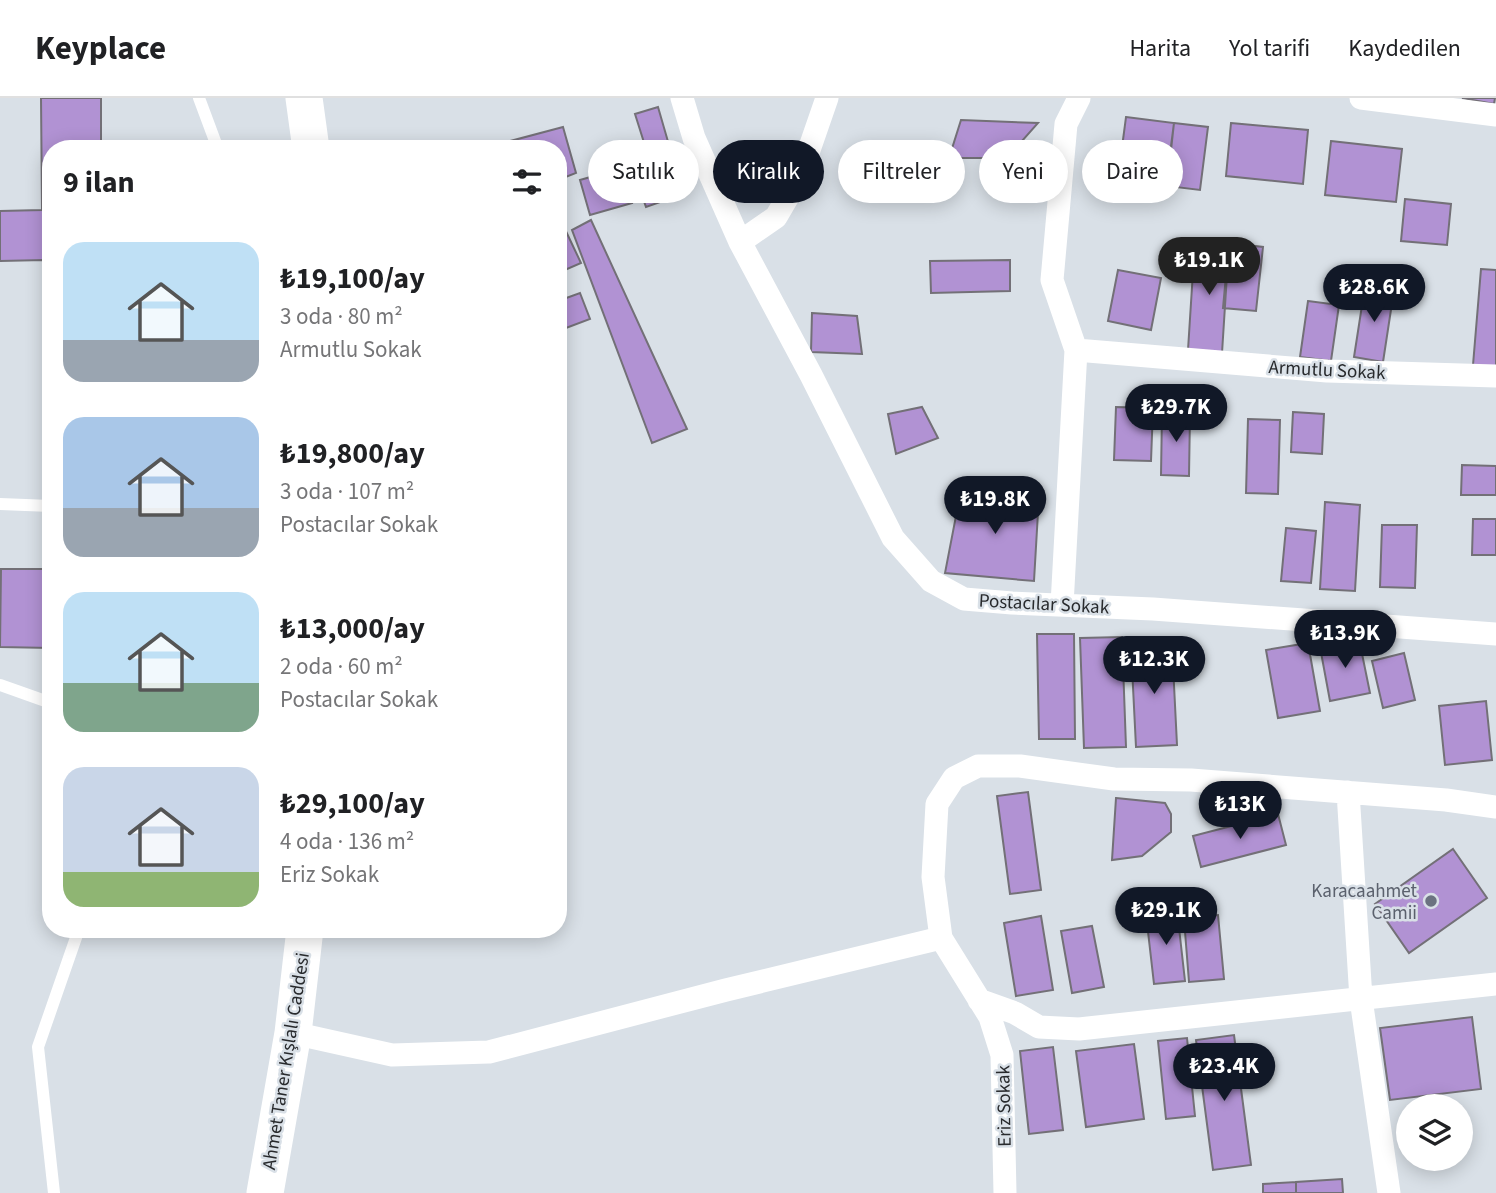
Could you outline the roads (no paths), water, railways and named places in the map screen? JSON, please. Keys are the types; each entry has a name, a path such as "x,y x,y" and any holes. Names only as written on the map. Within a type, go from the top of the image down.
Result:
{"main road":[{"path":"304,98 310,140"},
{"name":"Ahmet Taner Kışlalı Caddesi","path":"265,1193 293,1033 304,938"}],"street":[{"name":"Postacılar Sokak","path":"682,98 694,138 740,242 893,538 930,581 964,599 1153,609 1496,634"},
{"path":"740,242 776,218 800,176 827,98"},
{"path":"1062,605 1076,350 1052,281 1066,124 1079,98"},
{"path":"1361,98 1496,115"},
{"name":"Armutlu Sokak","path":"1076,350 1326,371 1496,376"},
{"path":"293,1033 391,1055 489,1052 726,990 941,938 933,877 937,804 954,778 978,766 1020,766 1114,779 1191,780 1446,800 1496,807"},
{"path":"1348,792 1361,999 1389,1193"},
{"name":"Eriz Sokak","path":"941,938 990,1017 1002,1055 1005,1193"},
{"path":"974,993 1039,1027 1079,1029 1496,984"}],"lane":[{"path":"199,98 215,140"},
{"path":"0,504 42,506"},
{"path":"0,685 42,700"},
{"path":"54,1193 38,1047 76,938"}],"place":[{"name":"Karacaahmet Camii","path":"1431,901"}]}
